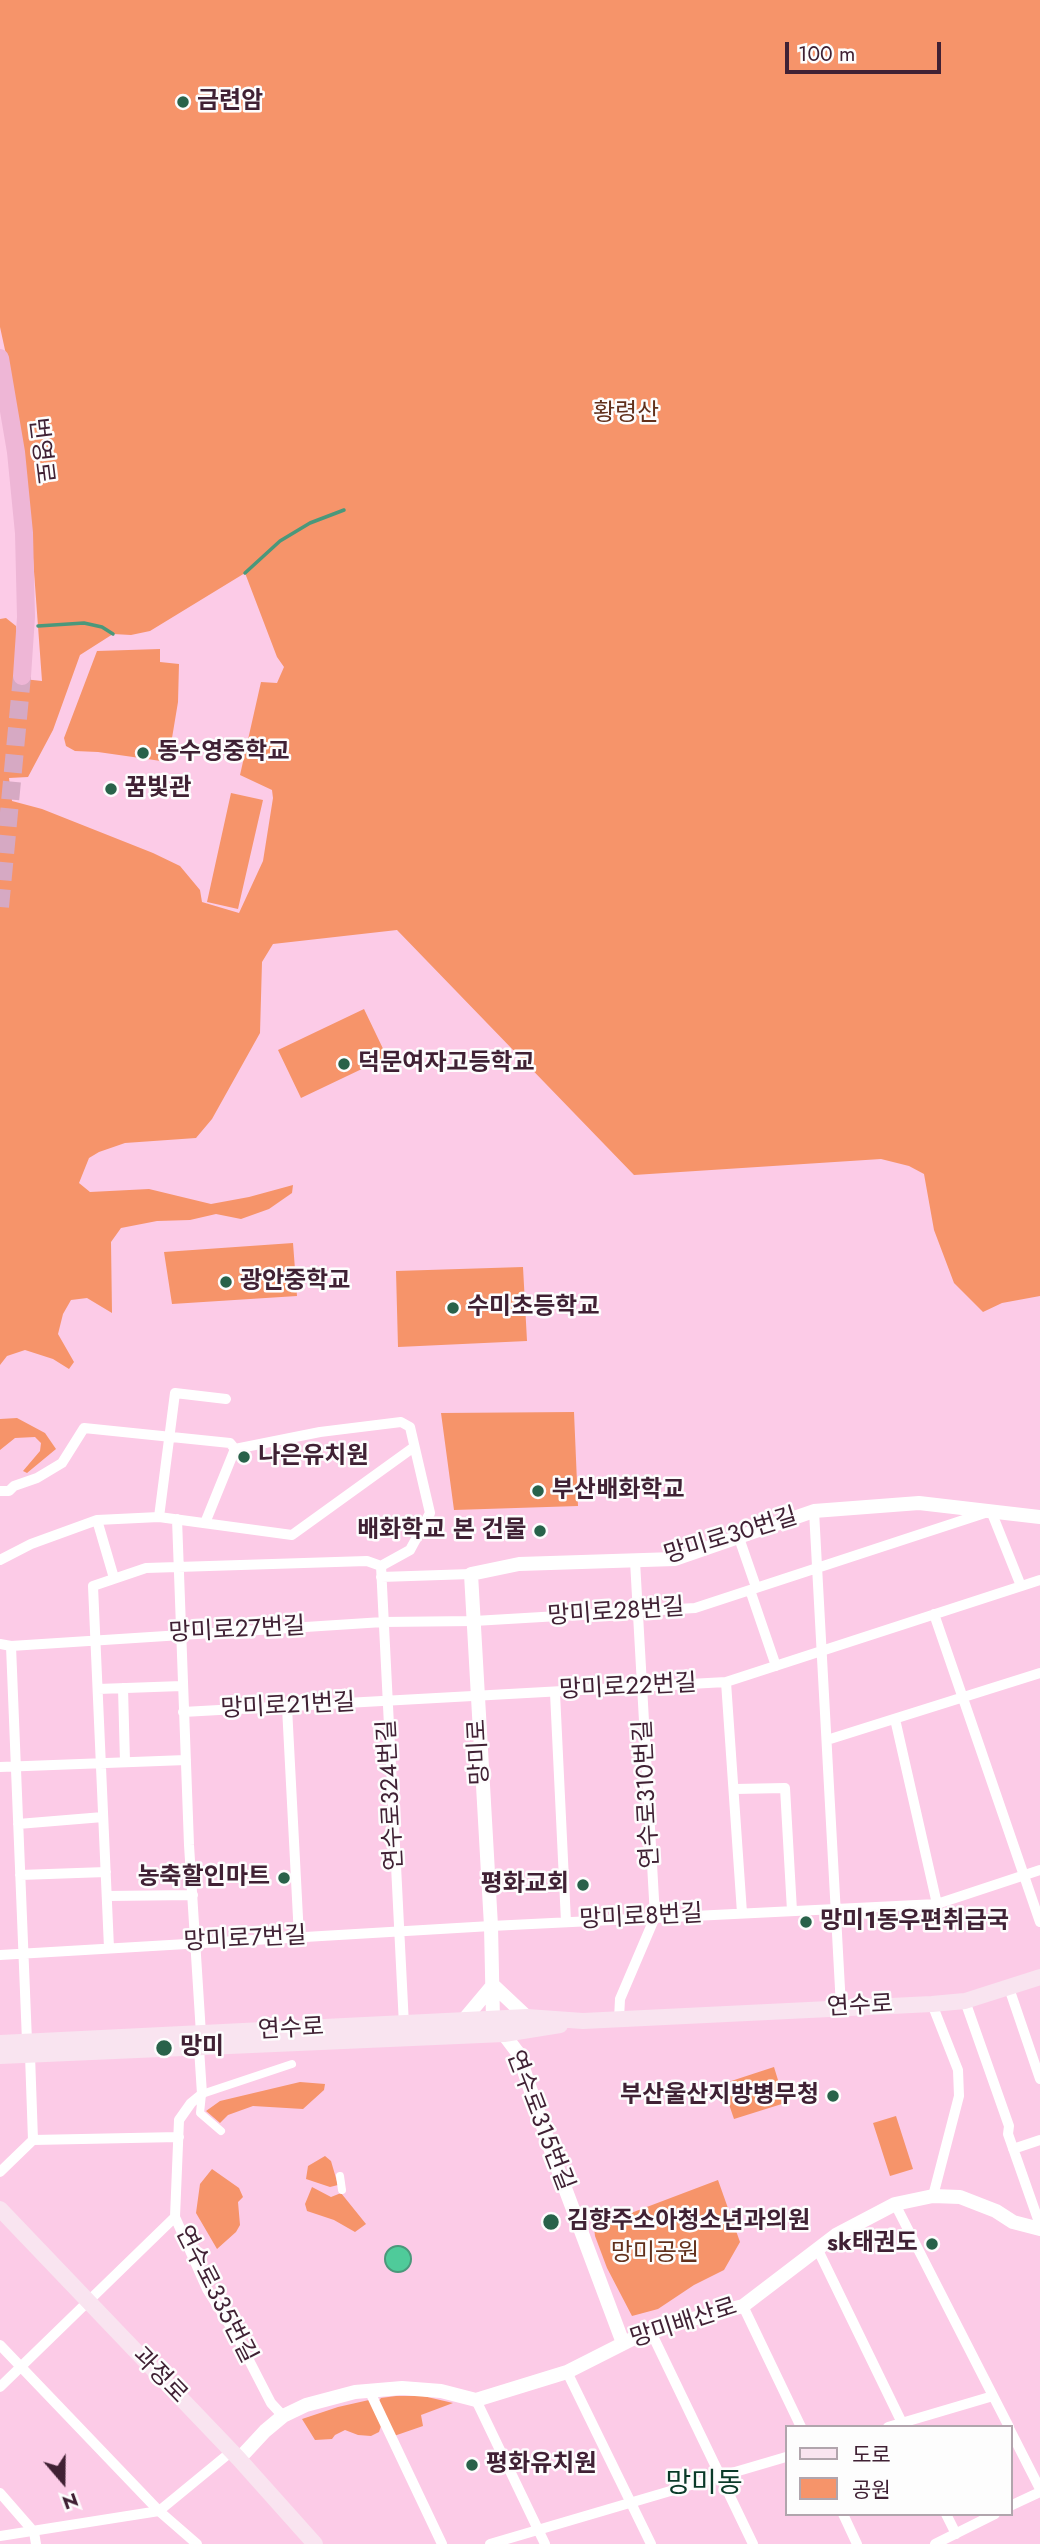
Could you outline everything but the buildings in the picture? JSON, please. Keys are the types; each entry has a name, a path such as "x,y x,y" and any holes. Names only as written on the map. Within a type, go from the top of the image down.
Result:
{"highway":[{"name":"번영로","path":"0,358 16,452 24,533 26,617 22,676"}],"main road":[{"name":"연수로","path":"0,2043 28,2048 504,2034 583,2021 965,2001 1040,1977"},
{"name":"연수로","path":"200,2041 527,2017 583,2021"},
{"name":"연수로","path":"0,2056 28,2048"},
{"name":"과정로","path":"0,2209 236,2455 315,2544"}],"street":[{"path":"159,1517 174,1393 226,1399"},
{"path":"235,1449 320,1432 401,1422 410,1427 430,1513 410,1549 381,1572"},
{"path":"0,1491 9,1491 62,1463 84,1428 230,1443 235,1449"},
{"path":"0,1560 31,1544 97,1520 159,1517 292,1535 414,1447"},
{"path":"205,1523 235,1449"},
{"name":"망미로30번길","path":"471,1574 519,1564 675,1559 814,1511 919,1503 1040,1517"},
{"path":"814,1511 841,2007"},
{"path":"992,1511 1021,1586"},
{"name":"망미로28번길","path":"474,1621 695,1608 992,1511"},
{"path":"177,1519 182,1686 200,2041 200,2113 221,2131"},
{"path":"97,1520 114,1578"},
{"path":"739,1538 776,1666"},
{"path":"108,1948 93,1586 146,1568 178,1566 367,1561 381,1572 471,1574"},
{"name":"연수로310번길","path":"618,2019 620,1999 656,1917 635,1561"},
{"name":"연수로324번길","path":"381,1572 404,2025"},
{"name":"망미로","path":"471,1574 491,1926 493,2020"},
{"name":"망미로22번길","path":"477,1698 726,1682 1040,1580"},
{"path":"934,1614 1040,1922"},
{"name":"망미로27번길","path":"6,1645 383,1622 474,1621"},
{"path":"6,1645 16,1767 33,2140"},
{"path":"827,1740 1040,1673"},
{"path":"726,1682 742,1913"},
{"path":"98,1689 182,1686"},
{"path":"123,1688 125,1762"},
{"path":"555,1693 566,1922"},
{"name":"망미로21번길","path":"184,1712 477,1698"},
{"path":"287,1707 299,1937"},
{"path":"895,1718 937,1904"},
{"path":"0,1767 186,1760"},
{"path":"735,1789 785,1788 792,1911"},
{"path":"18,1824 103,1817"},
{"name":"망미로8번길","path":"491,1926 937,1904 1040,1870"},
{"path":"20,1875 106,1872"},
{"path":"107,1896 193,1895"},
{"name":"망미로7번길","path":"0,1955 491,1926"},
{"path":"462,2022 493,1985 527,2017"},
{"path":"1009,1988 1040,2079"},
{"path":"965,2001 1009,2126 1008,2134 1040,2227"},
{"path":"932,2004 958,2070 958,2096 933,2196"},
{"name":"연수로315번길","path":"493,2020 518,2053 553,2156 623,2343"},
{"path":"202,2094 292,2064"},
{"name":"연수로335번길","path":"202,2094 191,2103 179,2120 175,2217 206,2289 236,2335 271,2403 283,2416"},
{"path":"0,2172 33,2140 179,2137"},
{"path":"1013,2149 1040,2140"},
{"path":"340,2176 342,2190"},
{"name":"망미배산로","path":"476,2400 567,2372 650,2330 743,2306 836,2235 895,2204 933,2196 960,2197 996,2211 1013,2222 1040,2227"},
{"path":"895,2204 1008,2425"},
{"path":"0,2387 175,2217"},
{"path":"817,2248 903,2425 993,2396"},
{"path":"743,2306 800,2425"},
{"path":"650,2330 753,2544"},
{"path":"0,2345 159,2511 197,2544"},
{"path":"567,2372 651,2544"},
{"path":"0,2536 35,2538 159,2511 236,2455 283,2416 306,2405 369,2390 402,2388 442,2391 476,2400 545,2544"},
{"path":"369,2390 442,2544"},
{"path":"1012,2434 1040,2490 1012,2505"},
{"path":"490,2544 785,2456"},
{"path":"0,2493 35,2538"},
{"path":"844,2516 857,2544"},
{"path":"947,2516 956,2534"},
{"path":"935,2544 991,2516"}],"green space":[{"name":"황령산","path":"0,0 1040,0 1040,1296 1002,1303 983,1312 954,1283 934,1230 924,1174 909,1166 881,1159 634,1175 397,930 273,944 262,962 260,1033 212,1119 196,1138 125,1143 99,1152 89,1158 79,1183 90,1192 149,1189 211,1204 293,1185 292,1193 269,1209 241,1219 216,1214 190,1220 157,1221 121,1228 111,1242 112,1313 87,1298 71,1300 63,1314 58,1334 74,1362 69,1369 53,1359 25,1350 7,1356 0,1365 0,619 6,618 16,626 18,646 14,678 42,681 29,503 12,382 0,327","holes":["245,573 277,657 284,667 277,683 261,682 240,775 272,790 273,798 263,861 239,913 202,902 200,890 180,866 42,809 12,801 9,778 28,777 53,730 80,655 113,634 131,635 150,631"]},
{"path":"160,649 160,662 179,664 178,702 168,762 75,751 66,746 64,738 97,651"},
{"path":"231,793 263,800 238,909 207,902"},
{"path":"364,1009 387,1057 301,1098 278,1050"},
{"path":"293,1243 297,1296 172,1304 164,1252"},
{"path":"523,1267 527,1341 398,1347 396,1271"},
{"path":"574,1412 578,1506 454,1510 441,1413"},
{"path":"17,1418 45,1433 56,1449 27,1473 23,1471 40,1451 41,1443 35,1437 15,1438 0,1450 0,1419"},
{"path":"774,2067 785,2103 734,2119 722,2084"},
{"path":"300,2082 325,2084 324,2090 303,2109 253,2106 228,2115 220,2123 206,2111 220,2101"},
{"path":"896,2116 913,2169 890,2176 873,2123"},
{"path":"325,2156 331,2161 338,2185 330,2187 306,2179 308,2166"},
{"path":"212,2169 239,2188 243,2197 238,2202 240,2225 217,2249 196,2213 200,2184"},
{"name":"망미공원","path":"718,2180 740,2242 724,2270 694,2285 658,2309 632,2316 607,2268 594,2227"},
{"path":"312,2187 331,2197 341,2193 366,2224 355,2232 334,2220 307,2211 305,2204"},
{"path":"423,2396 453,2403 421,2415 423,2426 394,2436 378,2402 381,2398"},
{"path":"369,2400 381,2426 379,2432 371,2436 345,2430 332,2439 315,2440 302,2419 338,2407"}],"shaded area":[{"path":"398,2246 407,2250 411,2259 407,2268 398,2272 389,2268 385,2259 389,2250"}],"waterway":[{"path":"245,573 280,541 310,523 344,510"},
{"path":"38,626 84,623 102,627 113,634"}],"tunnel":[{"path":"0,907 22,676"}],"place":[{"name":"금련암","path":"183,102"},
{"name":"동수영중학교","path":"143,753"},
{"name":"꿈빛관","path":"111,789"},
{"name":"덕문여자고등학교","path":"344,1064"},
{"name":"광안중학교","path":"226,1282"},
{"name":"수미초등학교","path":"453,1308"},
{"name":"나은유치원","path":"244,1457"},
{"name":"부산배화학교","path":"538,1491"},
{"name":"배화학교 본 건물","path":"540,1531"},
{"name":"농축할인마트","path":"284,1878"},
{"name":"평화교회","path":"583,1885"},
{"name":"망미1동우편취급국","path":"806,1922"},
{"name":"망미","path":"164,2048"},
{"name":"부산울산지방병무청","path":"833,2096"},
{"name":"김향주소아청소년과의원","path":"551,2222"},
{"name":"sk태권도","path":"932,2244"},
{"name":"평화유치원","path":"472,2465"}],"district":[{"name":"망미동","path":"704,2485"}]}
